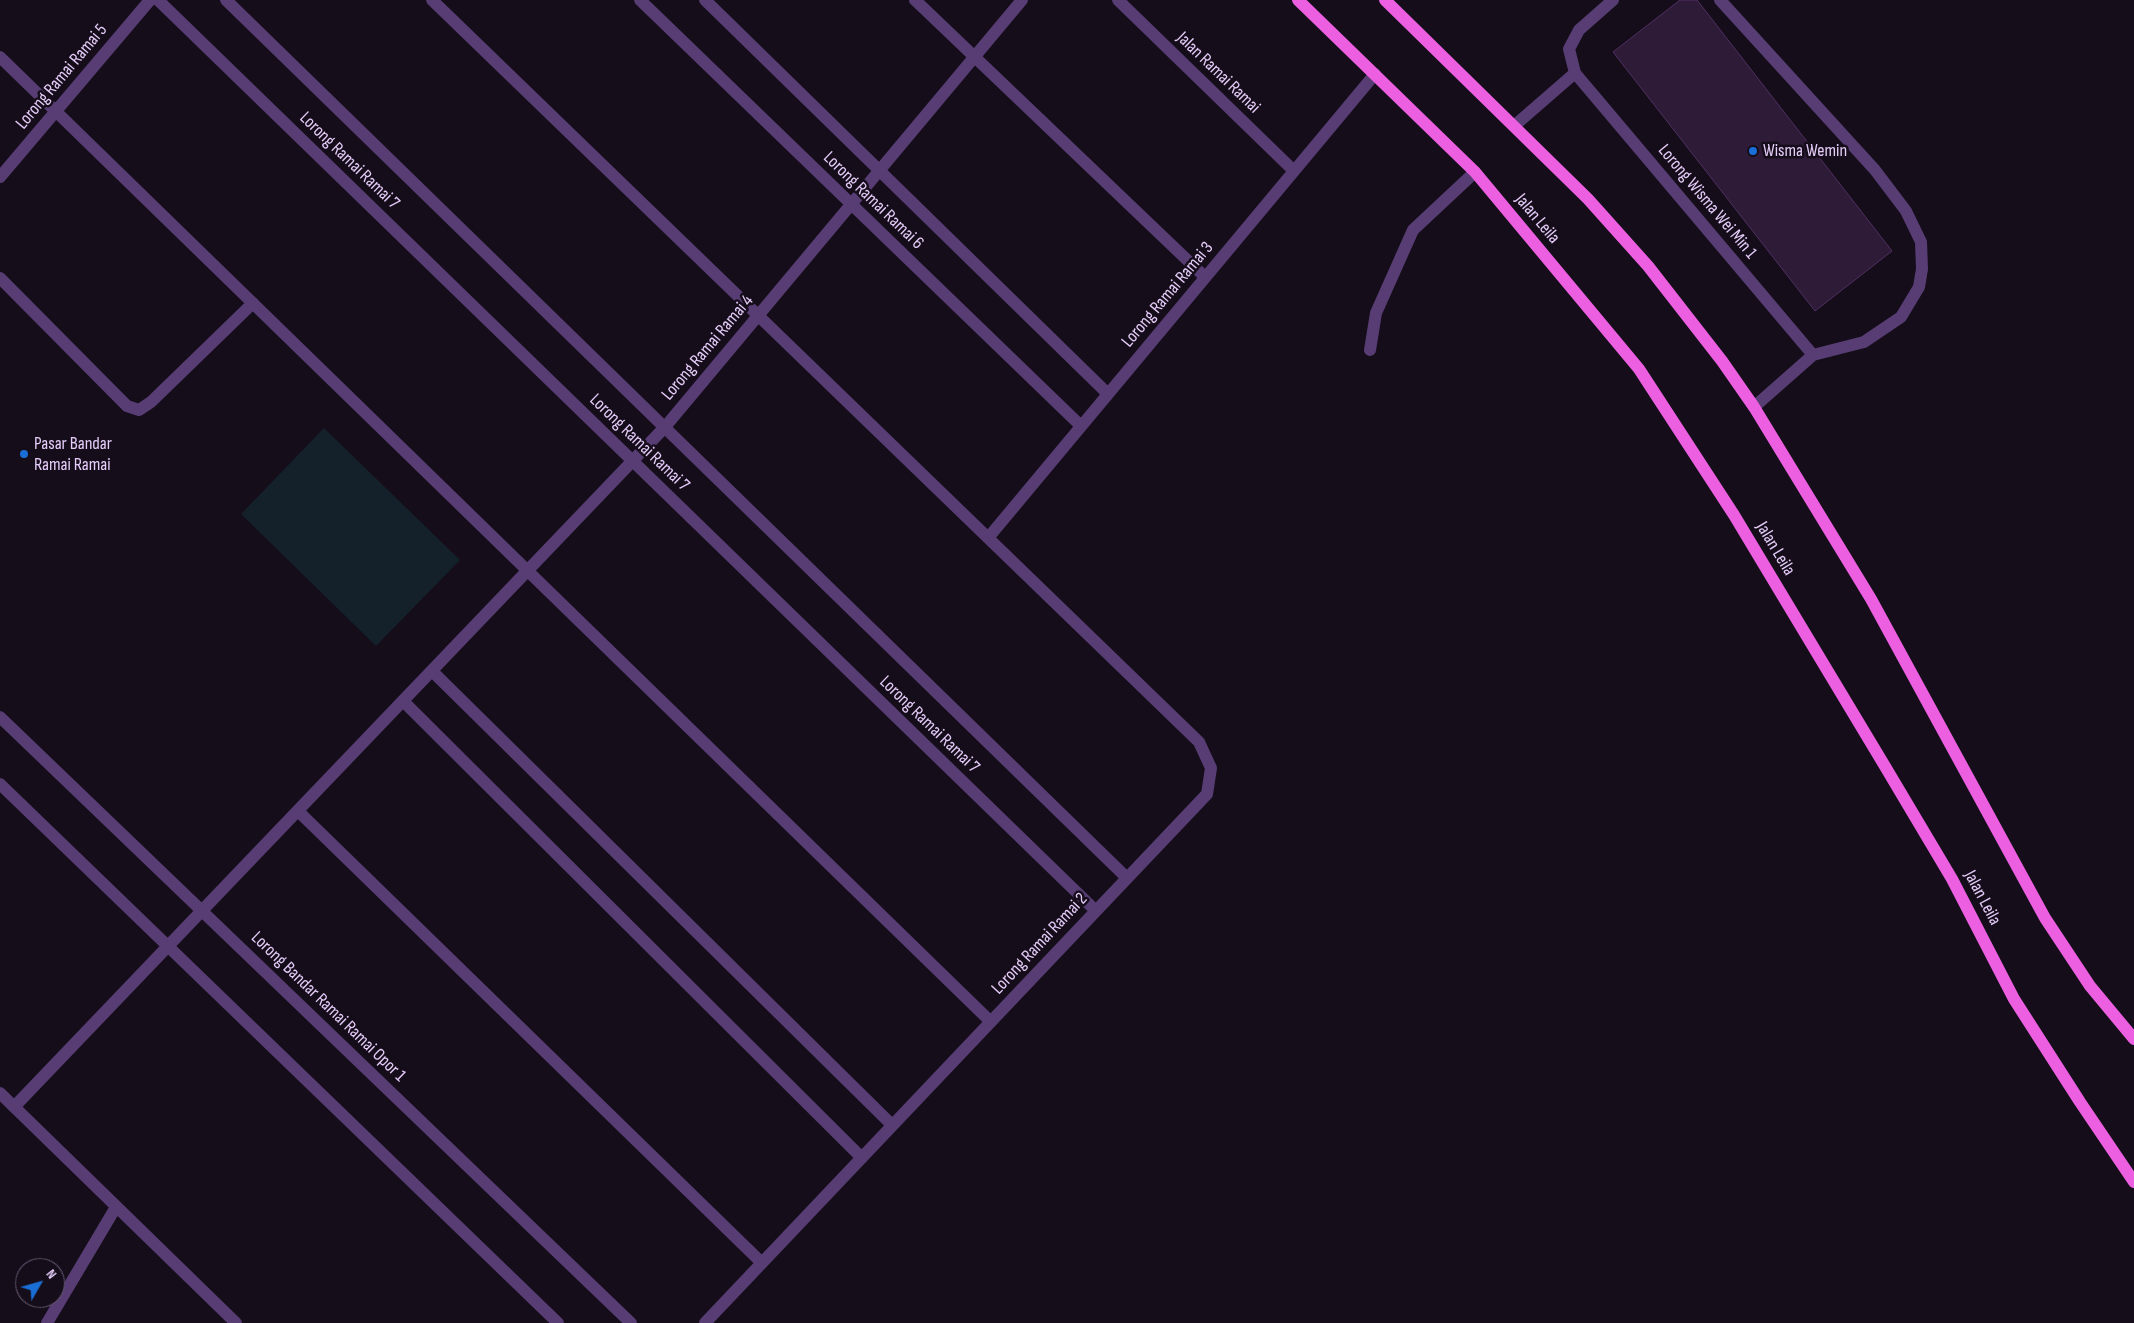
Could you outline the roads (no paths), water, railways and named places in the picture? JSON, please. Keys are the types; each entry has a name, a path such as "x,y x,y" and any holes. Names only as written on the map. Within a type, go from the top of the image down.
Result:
{"main road":[{"name":"Jalan Leila","path":"1298,0 1476,172 1639,369 1734,515 1952,879 2014,999 2134,1182"},
{"path":"1385,0 1588,199 1648,266 1722,361 1754,407 1871,599 2045,918 2090,986 2134,1039"}],"street":[{"name":"Lorong Ramai Ramai 5","path":"0,177 150,0"},
{"name":"Lorong Ramai Ramai 7","path":"158,0 1096,911"},
{"name":"Lorong Ramai Ramai 7","path":"226,0 1127,878"},
{"path":"432,0 988,538"},
{"name":"Lorong Ramai Ramai 6","path":"640,0 1081,426"},
{"name":"Lorong Ramai Ramai 6","path":"705,0 1108,394"},
{"path":"915,0 1205,278"},
{"name":"Lorong Ramai Ramai 4","path":"14,1107 664,427 1022,0"},
{"name":"Jalan Ramai Ramai","path":"1118,0 1294,171"},
{"path":"1514,126 1575,73 1569,49 1579,30 1613,0"},
{"path":"1720,0 1875,170 1906,211 1921,242 1922,269 1919,287 1901,317 1864,342 1813,355 1754,407"},
{"path":"0,57 990,1022"},
{"name":"Lorong Wisma Wei Min 1","path":"1575,73 1813,355"},
{"name":"Lorong Ramai Ramai 3","path":"988,538 1375,74"},
{"path":"1370,350 1376,313 1413,230 1476,172"},
{"path":"0,278 127,406 139,410 151,402 254,303"},
{"name":"Lorong Ramai Ramai 2","path":"705,1323 1207,794 1211,768 1199,742 988,538"},
{"path":"432,671 892,1125"},
{"path":"403,701 862,1158"},
{"name":"Lorong Bandar Ramai Ramai Opor 1","path":"0,717 631,1323"},
{"path":"0,784 558,1323"},
{"path":"298,811 762,1263"},
{"path":"0,1093 236,1323"},
{"path":"47,1323 116,1207"}],"place":[{"name":"Wisma Wemin","path":"1753,151"},
{"name":"Pasar Bandar Ramai Ramai","path":"24,454"}]}
